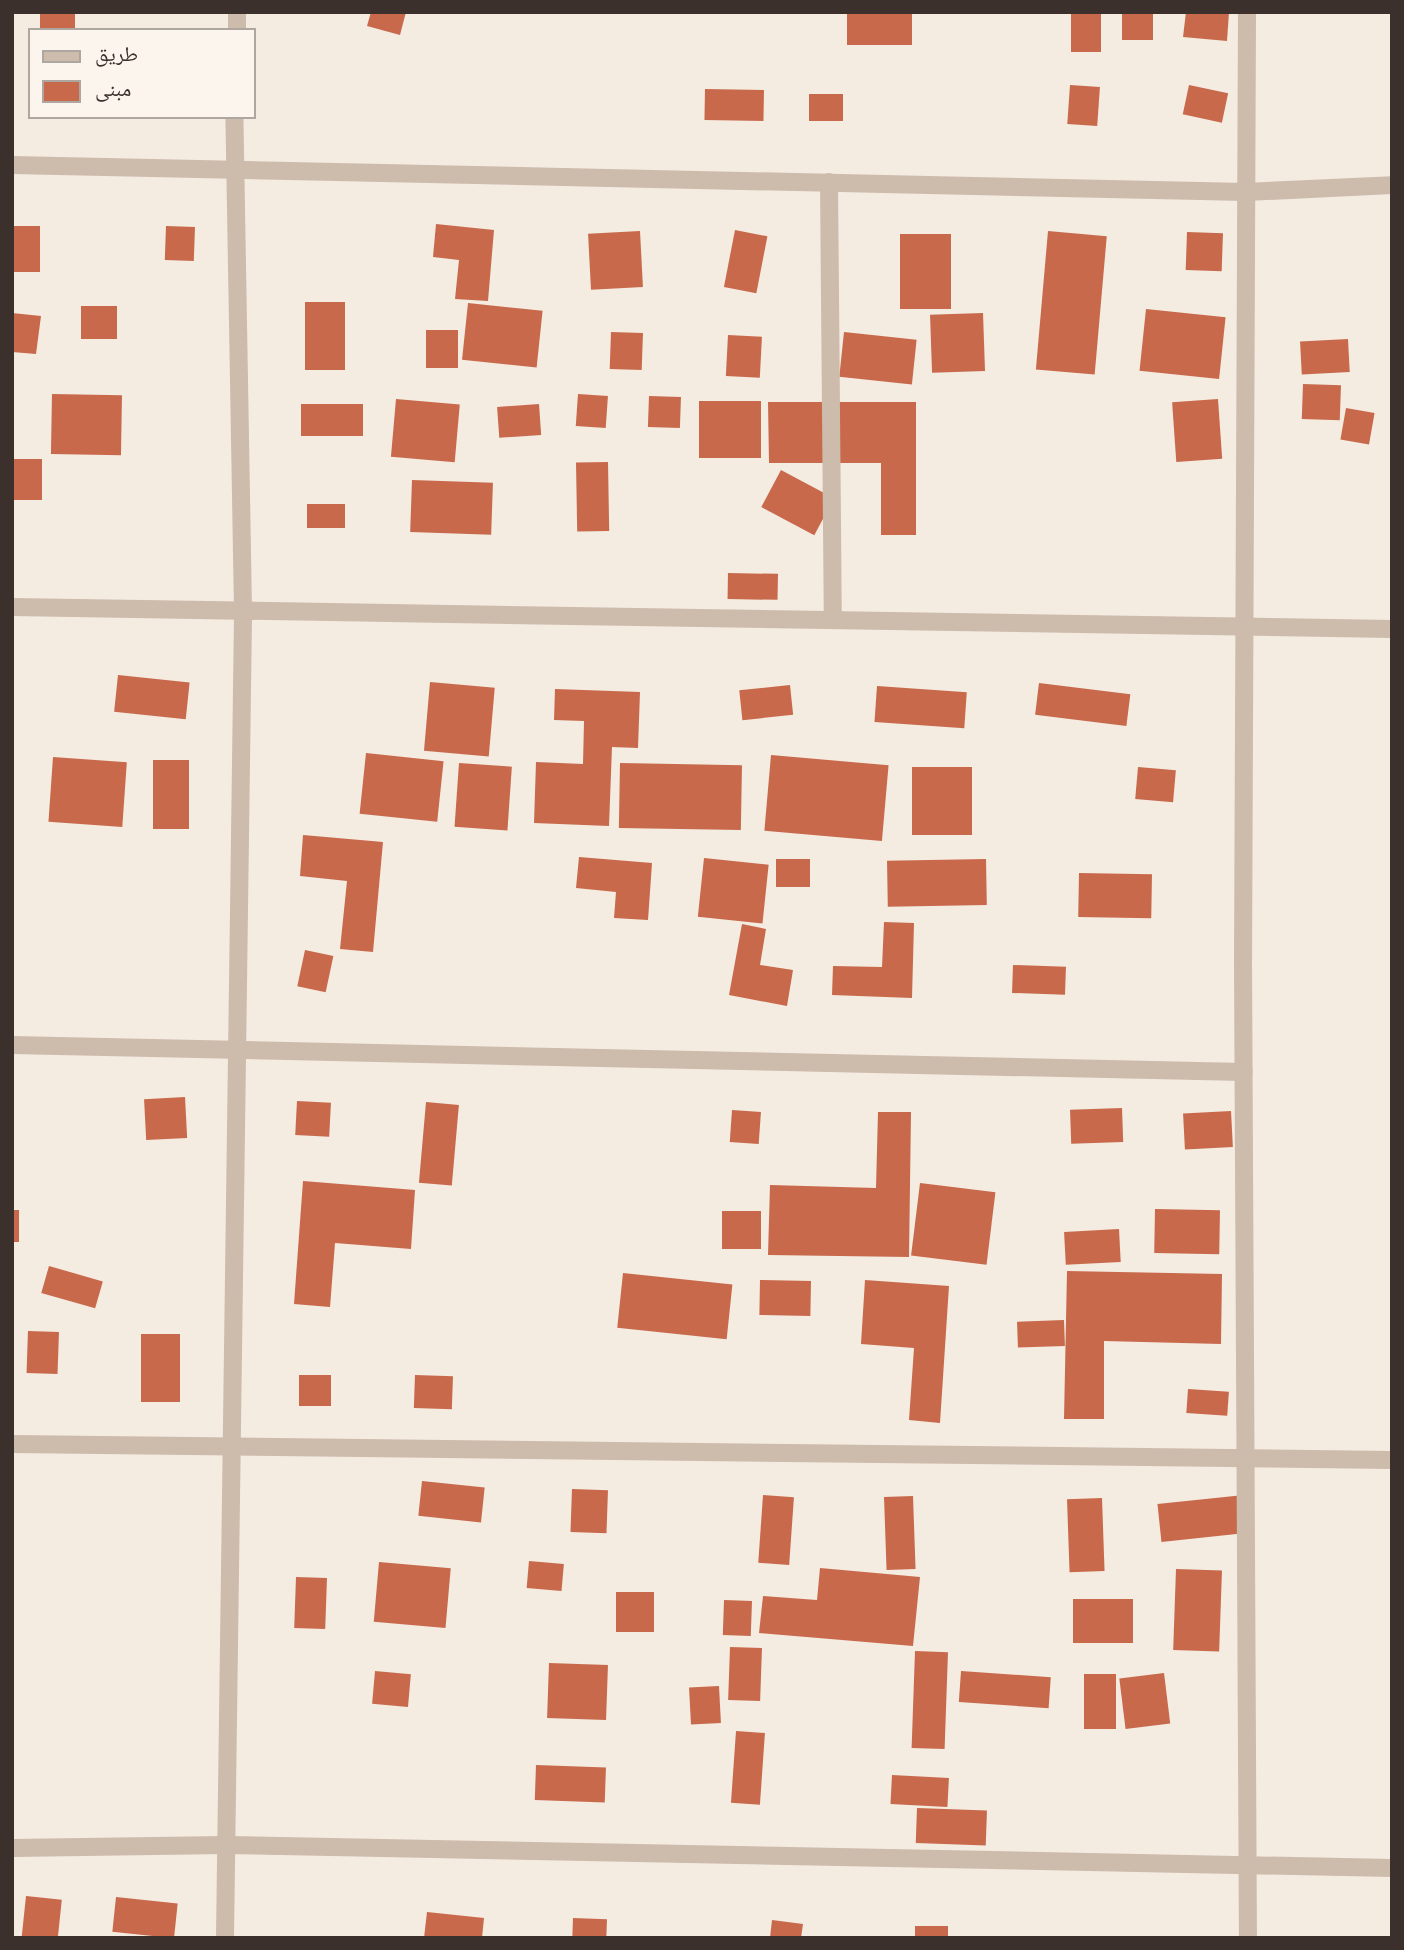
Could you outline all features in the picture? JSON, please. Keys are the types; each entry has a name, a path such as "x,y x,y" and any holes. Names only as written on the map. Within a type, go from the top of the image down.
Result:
{"street":[{"path":"1247,12 1244,1072 1248,1938"},
{"path":"225,1938 243,610 234,119"},
{"path":"12,164 1246,192 1392,185"},
{"path":"828,182 832,618"},
{"path":"12,607 1244,624 1392,629"},
{"path":"12,1045 239,1047 1244,1072"},
{"path":"12,1444 1392,1460"},
{"path":"12,1849 226,1845 1392,1868"}],"building":[{"path":"40,12 75,12 75,28 40,28"},
{"path":"371,12 406,12 400,35 367,26"},
{"path":"847,12 912,12 912,45 847,45"},
{"path":"1071,12 1101,12 1101,52 1071,52"},
{"path":"1122,12 1153,12 1153,40 1122,40"},
{"path":"1186,12 1229,12 1227,41 1183,37"},
{"path":"1070,85 1100,87 1097,126 1067,124"},
{"path":"1189,85 1228,93 1222,123 1183,114"},
{"path":"705,89 764,90 763,121 704,120"},
{"path":"809,94 843,94 843,121 809,121"},
{"path":"436,224 494,230 488,301 455,299 459,260 433,257"},
{"path":"12,226 40,226 40,272 12,272"},
{"path":"166,226 195,227 194,261 165,260"},
{"path":"735,230 767,236 756,293 724,287"},
{"path":"640,231 643,287 591,290 588,234"},
{"path":"1048,231 1107,236 1095,375 1036,369"},
{"path":"1187,232 1223,233 1222,271 1186,270"},
{"path":"900,234 951,234 951,309 900,309"},
{"path":"305,302 345,302 345,370 305,370"},
{"path":"468,303 543,311 537,368 462,360"},
{"path":"81,306 117,306 117,339 81,339"},
{"path":"1146,309 1226,317 1219,379 1140,371"},
{"path":"12,313 41,316 36,354 12,352"},
{"path":"983,313 985,371 932,373 930,315"},
{"path":"426,330 458,330 458,368 426,368"},
{"path":"611,332 643,333 642,370 610,369"},
{"path":"844,332 917,340 912,384 839,377"},
{"path":"728,335 762,337 760,378 726,376"},
{"path":"1348,339 1350,372 1302,374 1300,342"},
{"path":"1303,384 1341,385 1340,420 1302,419"},
{"path":"52,394 122,395 121,455 51,454"},
{"path":"578,394 608,396 606,428 576,426"},
{"path":"649,396 681,397 680,428 648,427"},
{"path":"396,399 460,405 455,462 391,457"},
{"path":"1218,399 1222,459 1176,462 1172,402"},
{"path":"699,401 761,401 761,458 699,458"},
{"path":"768,402 916,402 916,535 881,535 881,463 769,463"},
{"path":"301,404 363,404 363,436 301,436"},
{"path":"539,404 541,435 499,438 497,407"},
{"path":"1346,408 1375,413 1369,445 1340,440"},
{"path":"12,459 42,459 42,500 12,500"},
{"path":"608,462 609,531 577,532 576,463"},
{"path":"781,470 834,498 814,535 761,507"},
{"path":"412,480 493,483 491,535 410,532"},
{"path":"307,504 345,504 345,528 307,528"},
{"path":"728,573 778,574 778,600 728,599"},
{"path":"118,675 190,683 186,719 114,712"},
{"path":"430,682 495,688 489,756 424,751"},
{"path":"1039,683 1130,694 1126,726 1035,715"},
{"path":"790,685 793,715 742,720 739,690"},
{"path":"877,686 967,692 964,728 874,722"},
{"path":"555,689 640,692 638,748 612,747 609,826 534,823 536,762 583,764 584,721 554,720"},
{"path":"366,753 444,761 437,822 360,814"},
{"path":"771,755 889,765 882,841 764,831"},
{"path":"53,757 127,762 122,827 48,822"},
{"path":"153,760 189,760 189,829 153,829"},
{"path":"459,763 512,767 507,831 455,827"},
{"path":"620,763 742,765 741,830 619,828"},
{"path":"912,767 972,767 972,835 912,835"},
{"path":"1138,767 1176,770 1173,802 1135,799"},
{"path":"303,835 383,842 373,952 340,949 347,881 300,876"},
{"path":"579,857 652,863 648,920 614,918 616,892 576,888"},
{"path":"704,858 769,865 762,923 698,917"},
{"path":"776,859 810,859 810,887 776,887"},
{"path":"986,859 987,905 888,907 887,861"},
{"path":"1079,873 1152,874 1151,918 1078,917"},
{"path":"884,922 914,923 912,998 832,995 833,966 882,967"},
{"path":"742,924 766,929 760,965 793,970 787,1006 729,995"},
{"path":"305,950 333,956 326,992 297,986"},
{"path":"1013,965 1066,967 1065,995 1012,993"},
{"path":"185,1097 187,1138 146,1140 144,1099"},
{"path":"297,1101 331,1103 329,1137 295,1135"},
{"path":"426,1102 459,1105 452,1186 419,1183"},
{"path":"1122,1108 1123,1142 1071,1144 1070,1110"},
{"path":"732,1110 761,1112 759,1144 730,1142"},
{"path":"1231,1111 1233,1147 1185,1149 1183,1114"},
{"path":"878,1112 911,1112 909,1257 768,1255 770,1185 876,1188"},
{"path":"303,1181 415,1190 411,1249 335,1243 330,1307 294,1304"},
{"path":"920,1183 995,1192 987,1265 911,1255"},
{"path":"1155,1209 1220,1210 1219,1254 1154,1253"},
{"path":"12,1210 19,1210 19,1242 12,1242"},
{"path":"722,1211 761,1211 761,1249 722,1249"},
{"path":"1119,1229 1121,1262 1066,1265 1064,1232"},
{"path":"49,1266 103,1281 95,1308 41,1293"},
{"path":"1067,1271 1222,1274 1221,1344 1104,1341 1104,1419 1064,1419"},
{"path":"623,1273 732,1284 727,1339 617,1328"},
{"path":"760,1280 811,1281 810,1316 759,1315"},
{"path":"865,1280 949,1286 940,1423 909,1420 914,1348 861,1344"},
{"path":"1064,1320 1065,1346 1018,1348 1017,1322"},
{"path":"28,1331 59,1332 58,1374 27,1373"},
{"path":"141,1334 180,1334 180,1402 141,1402"},
{"path":"299,1375 331,1375 331,1406 299,1406"},
{"path":"415,1375 453,1376 452,1409 414,1408"},
{"path":"1188,1389 1229,1392 1227,1416 1186,1413"},
{"path":"422,1481 485,1488 481,1522 418,1516"},
{"path":"572,1489 608,1490 606,1533 570,1532"},
{"path":"763,1495 794,1497 789,1565 758,1563"},
{"path":"1244,1495 1248,1533 1161,1542 1157,1504"},
{"path":"913,1496 916,1569 887,1570 884,1497"},
{"path":"1102,1498 1105,1571 1070,1572 1067,1499"},
{"path":"529,1561 564,1564 562,1591 527,1588"},
{"path":"379,1562 451,1568 445,1628 374,1622"},
{"path":"820,1568 920,1577 913,1646 759,1633 763,1596 817,1600"},
{"path":"1176,1569 1222,1571 1219,1652 1173,1650"},
{"path":"296,1577 327,1578 325,1629 294,1628"},
{"path":"616,1592 654,1592 654,1632 616,1632"},
{"path":"1073,1599 1133,1599 1133,1643 1073,1643"},
{"path":"724,1600 752,1601 751,1636 723,1635"},
{"path":"730,1647 762,1648 760,1701 728,1700"},
{"path":"915,1651 948,1652 945,1749 912,1748"},
{"path":"549,1663 608,1665 606,1720 547,1718"},
{"path":"375,1671 411,1674 408,1707 372,1704"},
{"path":"961,1671 1051,1677 1049,1708 959,1702"},
{"path":"1164,1673 1170,1724 1126,1729 1119,1678"},
{"path":"1084,1674 1116,1674 1116,1729 1084,1729"},
{"path":"719,1686 721,1723 691,1725 689,1688"},
{"path":"736,1731 765,1733 760,1805 731,1803"},
{"path":"536,1765 606,1767 605,1802 535,1800"},
{"path":"892,1775 949,1778 947,1807 890,1804"},
{"path":"917,1808 987,1810 986,1845 916,1843"},
{"path":"26,1896 62,1900 58,1938 22,1938"},
{"path":"116,1897 178,1903 174,1938 112,1932"},
{"path":"427,1912 484,1918 482,1938 424,1938"},
{"path":"573,1918 607,1919 606,1938 572,1938"},
{"path":"772,1920 803,1924 801,1938 770,1938"},
{"path":"915,1926 948,1926 948,1938 915,1938"}]}
